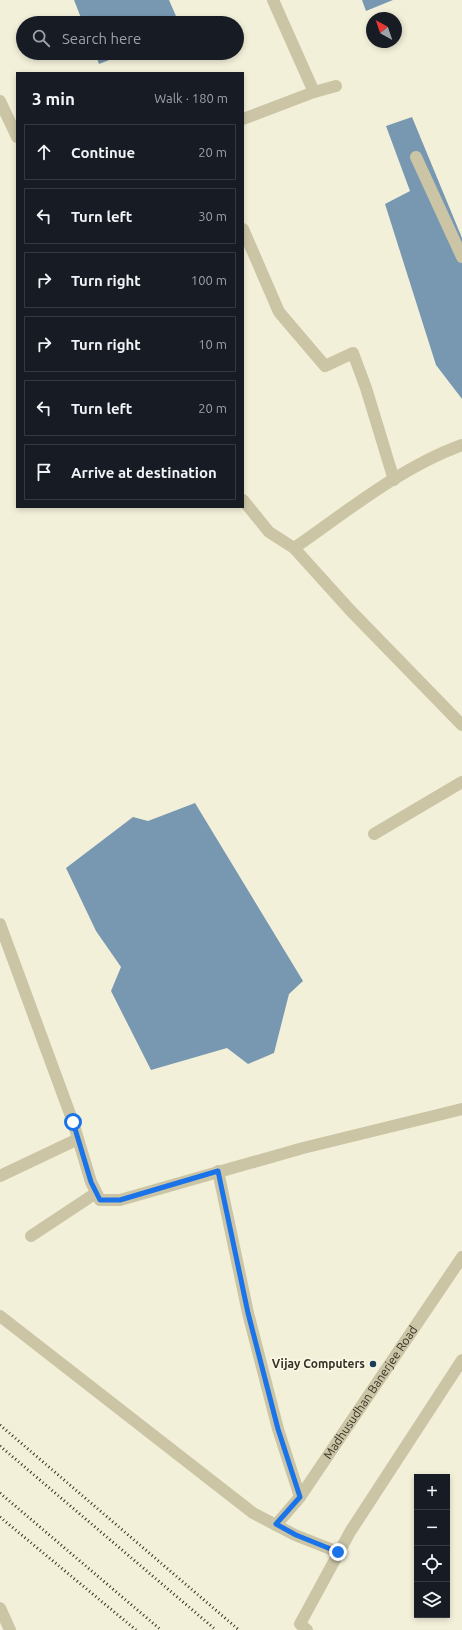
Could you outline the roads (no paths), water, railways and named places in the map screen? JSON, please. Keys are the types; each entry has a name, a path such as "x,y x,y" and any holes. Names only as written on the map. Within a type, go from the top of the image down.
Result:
{"street":[{"path":"272,0 314,92"},
{"path":"244,119 314,92 336,86"},
{"path":"0,101 16,135"},
{"path":"416,157 462,257"},
{"path":"244,231 279,312 326,366 353,354 366,388 394,480"},
{"path":"294,548 394,480 441,452 462,445"},
{"path":"244,501 269,532 294,548 350,610 462,725"},
{"path":"374,834 462,782"},
{"path":"0,924 78,1138 91,1182 100,1200 120,1200 303,1148 462,1109"},
{"path":"0,1176 78,1138"},
{"path":"218,1171 248,1313 278,1429 300,1497"},
{"path":"31,1236 96,1193"},
{"name":"Madhusudhan Banerjee Road","path":"276,1524 300,1497 462,1257"},
{"path":"0,1316 253,1513 296,1535 338,1552"},
{"path":"303,1627 309,1607 338,1552 462,1360"},
{"path":"0,1608 10,1630"}],"water":[{"path":"74,0 169,0 176,16 80,16"},
{"path":"362,0 393,0 366,11"},
{"path":"98,60 109,60 99,64"},
{"path":"412,117 462,238 462,399 436,365 385,204 410,191 386,126"},
{"path":"195,803 303,981 289,994 274,1053 248,1064 227,1048 151,1070 111,991 121,967 96,931 66,868 133,817 148,821"}],"railway":[{"path":"0,1425 239,1630"},
{"path":"0,1446 216,1630"},
{"path":"0,1493 161,1630"},
{"path":"0,1517 136,1630"}],"place":[{"name":"Vijay Computers","path":"373,1364"}]}
